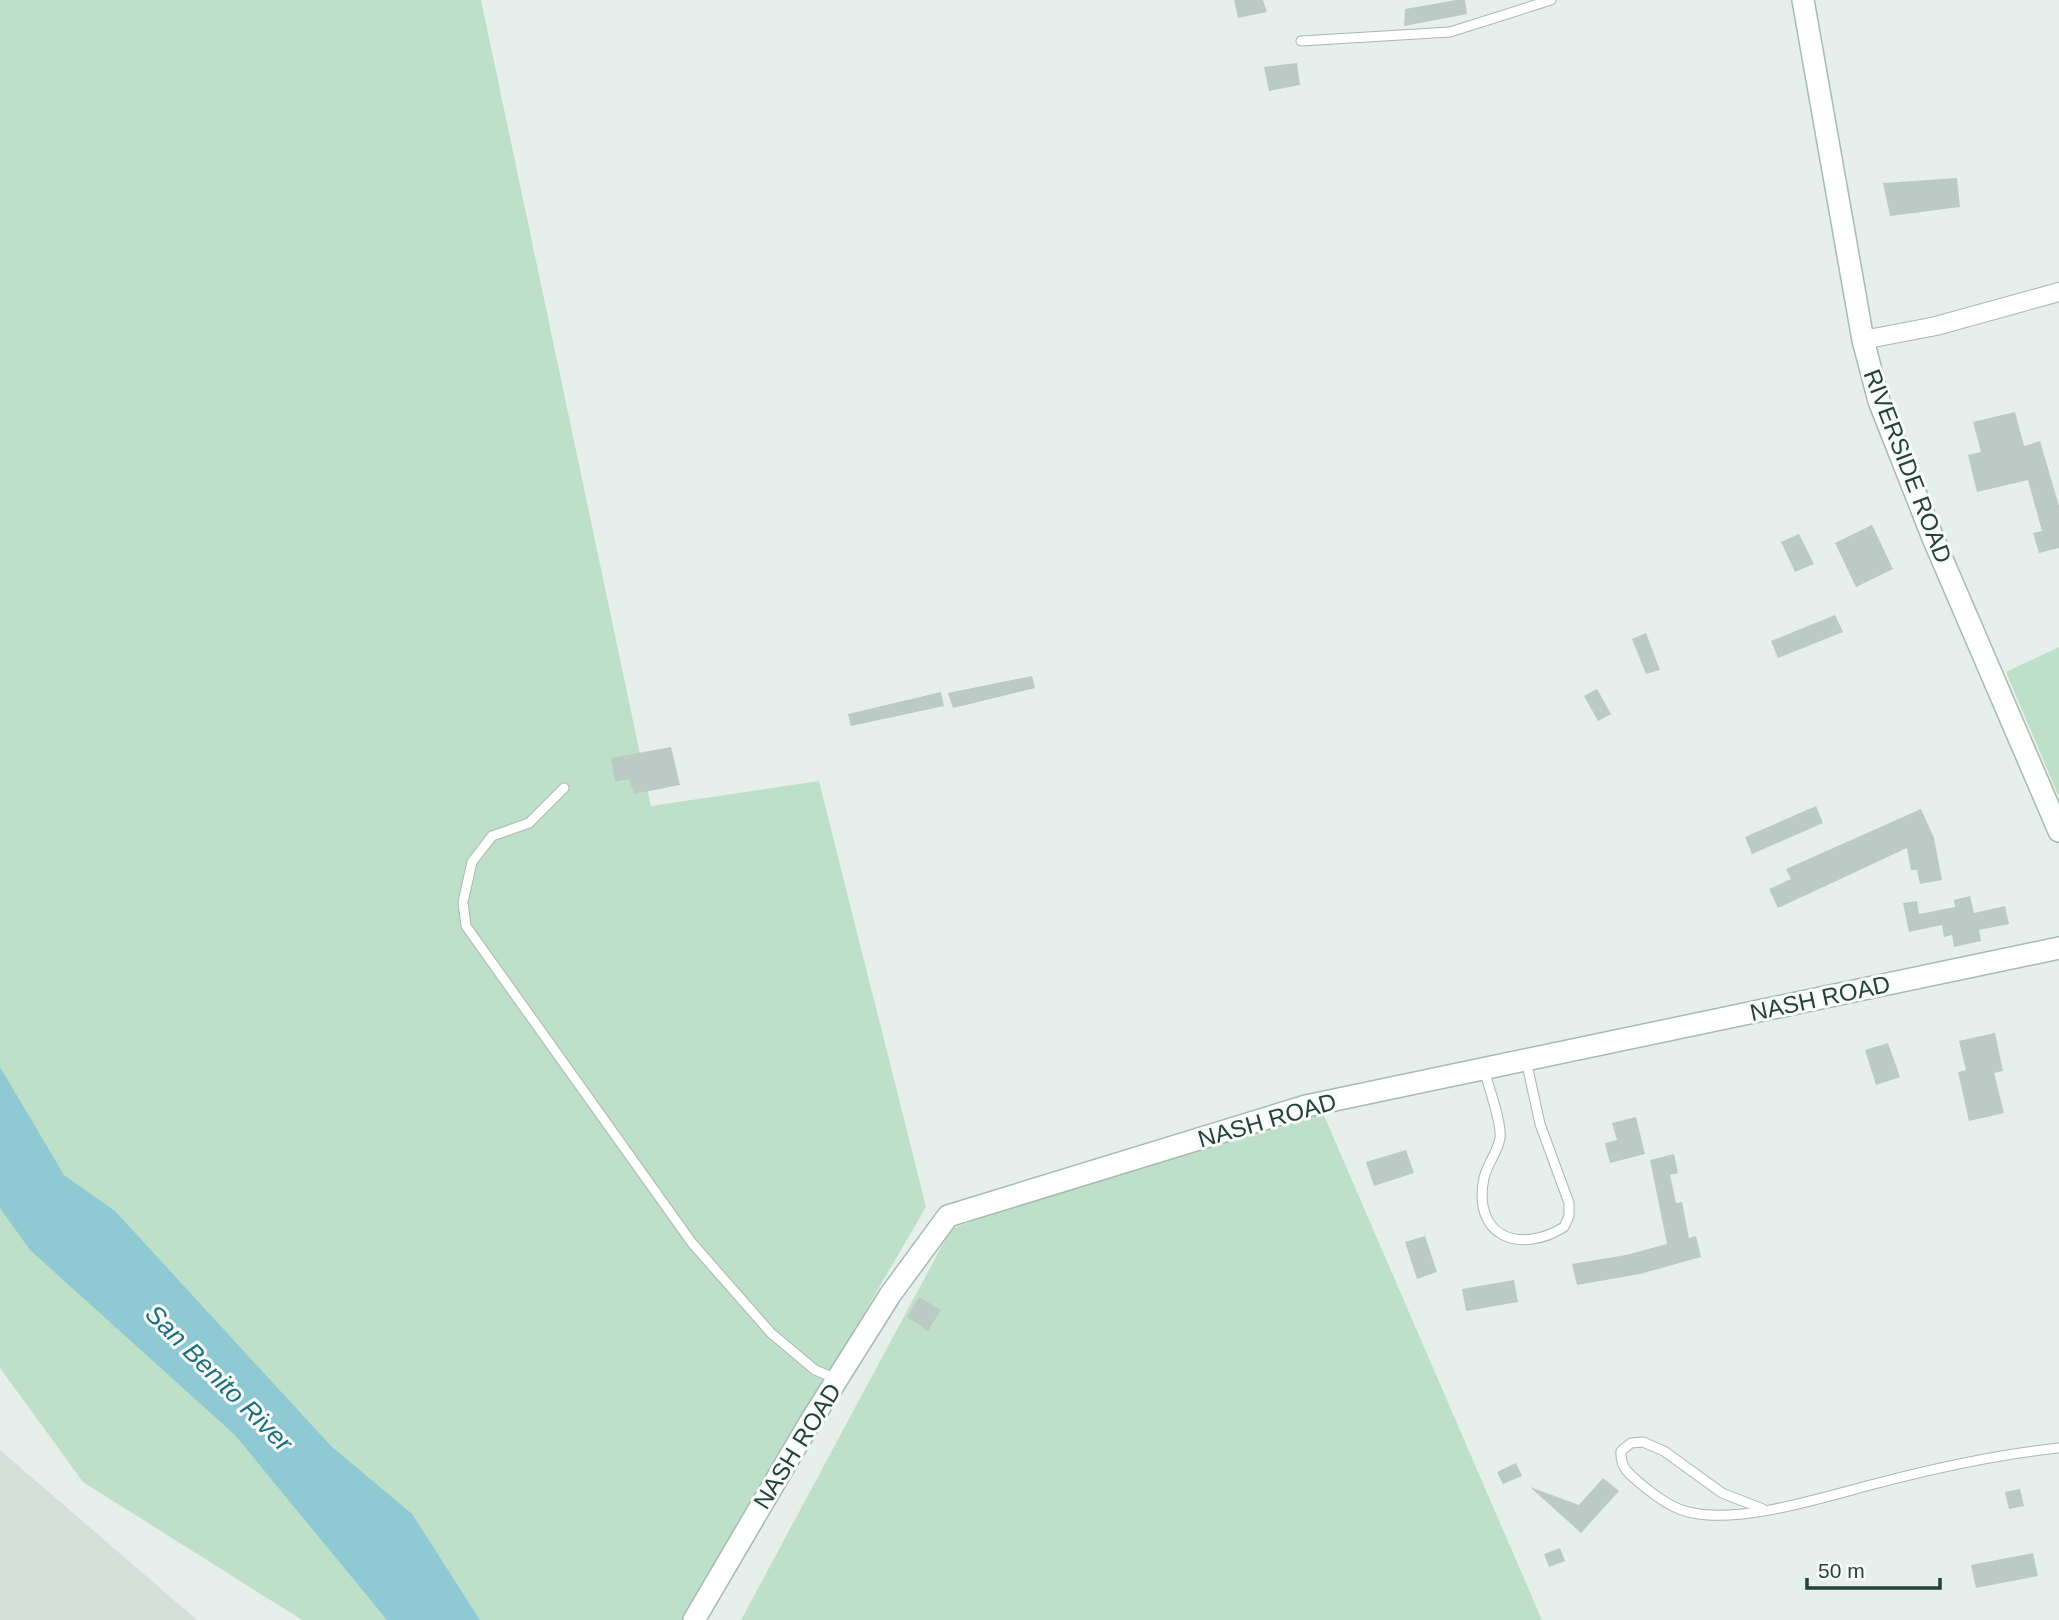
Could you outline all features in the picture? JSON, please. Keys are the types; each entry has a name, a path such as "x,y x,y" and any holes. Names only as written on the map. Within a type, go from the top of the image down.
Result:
{"street":[{"name":"RIVERSIDE ROAD","path":"1803,0 1863,340 1894,441 2059,831"},
{"path":"1863,340 1936,326 2059,292"},
{"name":"NASH ROAD","path":"694,1620 818,1410 890,1295 948,1216 1306,1107 2059,948"}],"lane":[{"path":"1301,41 1450,32 1551,0"},
{"path":"564,788 529,823 492,836 472,862 463,902 466,926 692,1243 771,1333 815,1370 839,1379"},
{"path":"1484,1069 1500,1136 1484,1178 1482,1198 1485,1212 1502,1237 1521,1241 1541,1239 1564,1227 1569,1216 1569,1203 1540,1124 1526,1060"},
{"path":"1763,1509 1722,1493 1664,1451 1643,1441 1631,1443 1621,1451 1620,1462 1626,1471 1668,1504 1691,1513 1721,1516 1763,1509 2008,1453 2059,1448"}],"shaded area":[{"path":"0,1450 197,1620 0,1620"}],"green space":[{"path":"0,0 481,0 651,806 819,781 926,1207 685,1620 302,1620 83,1482 0,1368"},
{"path":"2059,647 2059,797 2006,672"},
{"path":"1316,1097 1542,1620 741,1620 951,1229"}],"water":[{"name":"San Benito River","path":"0,1067 64,1175 115,1211 331,1446 412,1514 480,1620 387,1620 235,1435 30,1250 0,1208"}],"building":[{"path":"1234,0 1263,0 1267,12 1238,18"},
{"path":"1465,0 1467,14 1404,26 1405,9"},
{"path":"1297,63 1300,85 1269,91 1264,67"},
{"path":"1957,178 1960,207 1890,216 1883,183"},
{"path":"2015,412 2024,446 2040,441 2059,506 2059,548 2039,553 2033,533 2042,531 2028,480 1977,492 1968,455 1981,452 1973,422"},
{"path":"1872,525 1893,569 1856,587 1835,543"},
{"path":"1799,534 1814,564 1795,572 1781,542"},
{"path":"1835,615 1843,632 1778,658 1771,641"},
{"path":"1646,633 1660,670 1646,674 1632,639"},
{"path":"1032,676 1035,688 953,708 948,693"},
{"path":"1597,689 1611,714 1598,721 1584,696"},
{"path":"941,692 944,706 851,726 848,714"},
{"path":"671,747 680,785 634,794 629,779 615,782 611,758"},
{"path":"1816,806 1823,823 1752,854 1745,837"},
{"path":"1921,809 1934,838 1942,880 1920,884 1917,870 1911,870 1907,848 1778,908 1769,889 1791,879 1786,869"},
{"path":"1970,896 1974,913 2005,906 2009,924 1979,930 1981,941 1954,947 1952,935 1944,937 1942,925 1909,932 1903,903 1917,901 1919,914 1955,907 1954,900"},
{"path":"1995,1033 2003,1071 1994,1073 2004,1113 1969,1121 1958,1072 1966,1070 1959,1041"},
{"path":"1888,1043 1900,1077 1876,1085 1865,1050"},
{"path":"1636,1117 1645,1154 1610,1163 1605,1143 1617,1140 1612,1123"},
{"path":"1406,1150 1414,1173 1374,1186 1366,1162"},
{"path":"1674,1154 1678,1173 1670,1175 1676,1203 1682,1202 1689,1238 1696,1236 1701,1257 1640,1274 1577,1285 1572,1264 1626,1255 1667,1244 1650,1160"},
{"path":"1425,1236 1437,1272 1417,1279 1405,1242"},
{"path":"1514,1280 1518,1302 1466,1311 1462,1289"},
{"path":"919,1297 941,1310 928,1331 907,1317"},
{"path":"1516,1463 1522,1476 1503,1484 1497,1472"},
{"path":"1603,1478 1619,1491 1581,1533 1530,1487 1579,1505"},
{"path":"2020,1489 2024,1506 2009,1509 2005,1492"},
{"path":"1560,1548 1565,1561 1549,1567 1544,1554"},
{"path":"2033,1553 2038,1576 1976,1588 1971,1565"}]}
